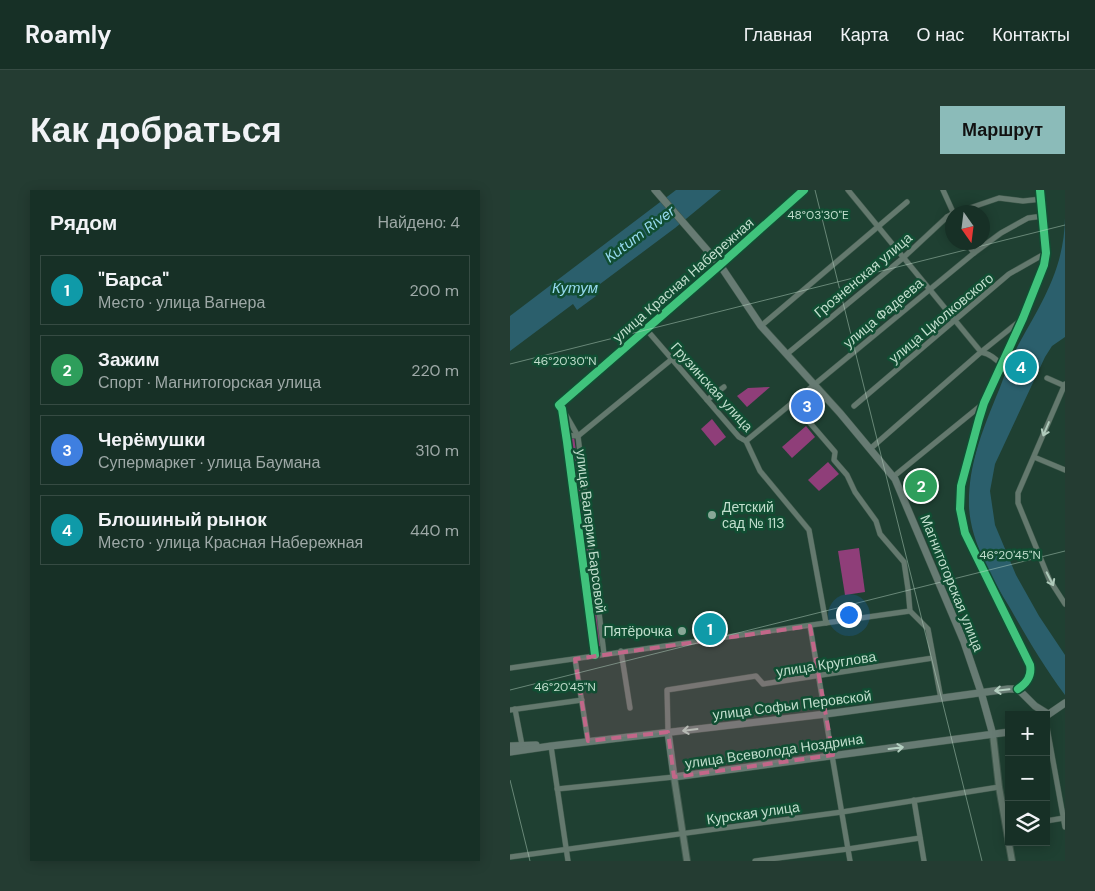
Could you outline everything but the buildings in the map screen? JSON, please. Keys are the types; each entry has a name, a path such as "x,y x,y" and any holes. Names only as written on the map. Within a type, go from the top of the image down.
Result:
{"main road":[{"name":"Магнитогорская улица","path":"655,190 720,266 761,326 788,354 893,477 964,642 993,735"},
{"name":"улица Софьи Перовской","path":"510,752 588,741 826,714 981,692 1018,689"},
{"path":"1018,689 1040,711"},
{"path":"1050,715 1064,706"},
{"path":"668,732 674,777"},
{"name":"улица Всеволода Ноздрина","path":"674,777 1005,733"},
{"path":"510,746 551,746"}],"street":[{"name":"улица Красная Набережная","path":"562,409 559,405 567,397 720,266 804,190"},
{"path":"848,190 981,352 989,354 1002,366"},
{"path":"943,190 948,205"},
{"path":"996,190 999,198"},
{"path":"1018,689 1028,680 1031,672 1030,665 965,533 960,510 961,486 964,469 984,403 1023,318 1044,265 1046,253 1040,190"},
{"path":"978,205 999,198 1023,201 1042,200"},
{"path":"761,326 907,202"},
{"name":"улица Фадеева","path":"746,441 974,253 1028,218 1043,216"},
{"name":"Грозненская улица","path":"788,354 945,220"},
{"name":"улица Циолковского","path":"854,406 1009,274 1046,253"},
{"path":"870,449 1023,318"},
{"name":"Грузинская улица","path":"646,329 739,437 746,441 760,471 809,530 826,623"},
{"path":"565,434 578,436 672,359"},
{"path":"1047,378 1065,385 1018,493 1018,503 1049,579 1065,604"},
{"path":"707,400 724,387"},
{"path":"792,402 835,452 834,460 847,475 855,492 876,521 880,534 904,562 910,611 928,629 941,699"},
{"path":"893,477 984,403"},
{"name":"улица Валерии Барсовой","path":"562,409 594,656"},
{"name":"улица Валерии Барсовой","path":"562,409 578,436 604,654"},
{"path":"1034,457 1065,470"},
{"path":"581,554 591,553"},
{"path":"510,668 910,611"},
{"path":"810,626 850,861"},
{"path":"621,652 630,708"},
{"path":"575,658 588,741"},
{"name":"улица Круглова","path":"668,732 667,690 756,676 763,684 819,677 933,658"},
{"path":"522,745 513,710 582,700"},
{"name":"Магнитогорская улица","path":"993,735 999,787 1005,814"},
{"path":"1050,735 1065,827"},
{"path":"551,746 568,861"},
{"path":"674,777 687,861"},
{"name":"улица Всеволода Ноздрина","path":"557,789 674,777"},
{"name":"Курская улица","path":"510,857 842,812 999,787"},
{"path":"914,800 924,861"},
{"path":"1050,820 1064,818"},
{"path":"755,861 848,850 920,838"},
{"name":"Магнитогорская улица","path":"1010,846 1012,861"}],"highlighted area":[{"path":"810,626 833,755 674,777 668,732 588,741 575,659"}],"shaded area":[{"path":"770,387 747,407 737,396 748,388"},
{"path":"712,419 726,437 715,446 701,429"},
{"path":"806,426 815,437 792,458 782,447"},
{"path":"574,436 601,646 595,647 568,437"},
{"path":"828,462 839,474 819,491 808,480"},
{"path":"859,548 865,592 845,595 838,551"}],"water":[{"name":"Кутум","path":"676,190 721,190 675,228 592,290 596,296 577,310 573,304 510,351 510,316"},
{"path":"1065,218 1065,337 1052,346 1045,357 995,464 990,491 995,525 1016,575 1039,616 1065,655 1065,695 1036,652 1003,597 984,560 974,534 969,507 969,492 973,464 990,411 1011,360 1048,290 1060,257"}],"pier":[{"path":"1010,356 1041,370 1038,377 1007,363"}],"cycle path":[{"path":"595,655 567,442 562,409 559,405 804,190"},
{"path":"1018,689 1028,679 1030,665 965,533 960,509 961,486 984,403 1023,318 1044,265 1046,253 1040,190"}],"place":[{"name":"Блошиный рынок","path":"1021,367"},
{"name":"Черёмушки","path":"807,406"},
{"name":"Зажим","path":"921,486"},
{"name":"Детский сад № 113","path":"712,515"},
{"name":"\"Барса\"","path":"710,629"},
{"name":"Пятёрочка","path":"682,631"}],"water label":[{"name":"Kutum River","path":"640,234"}]}
